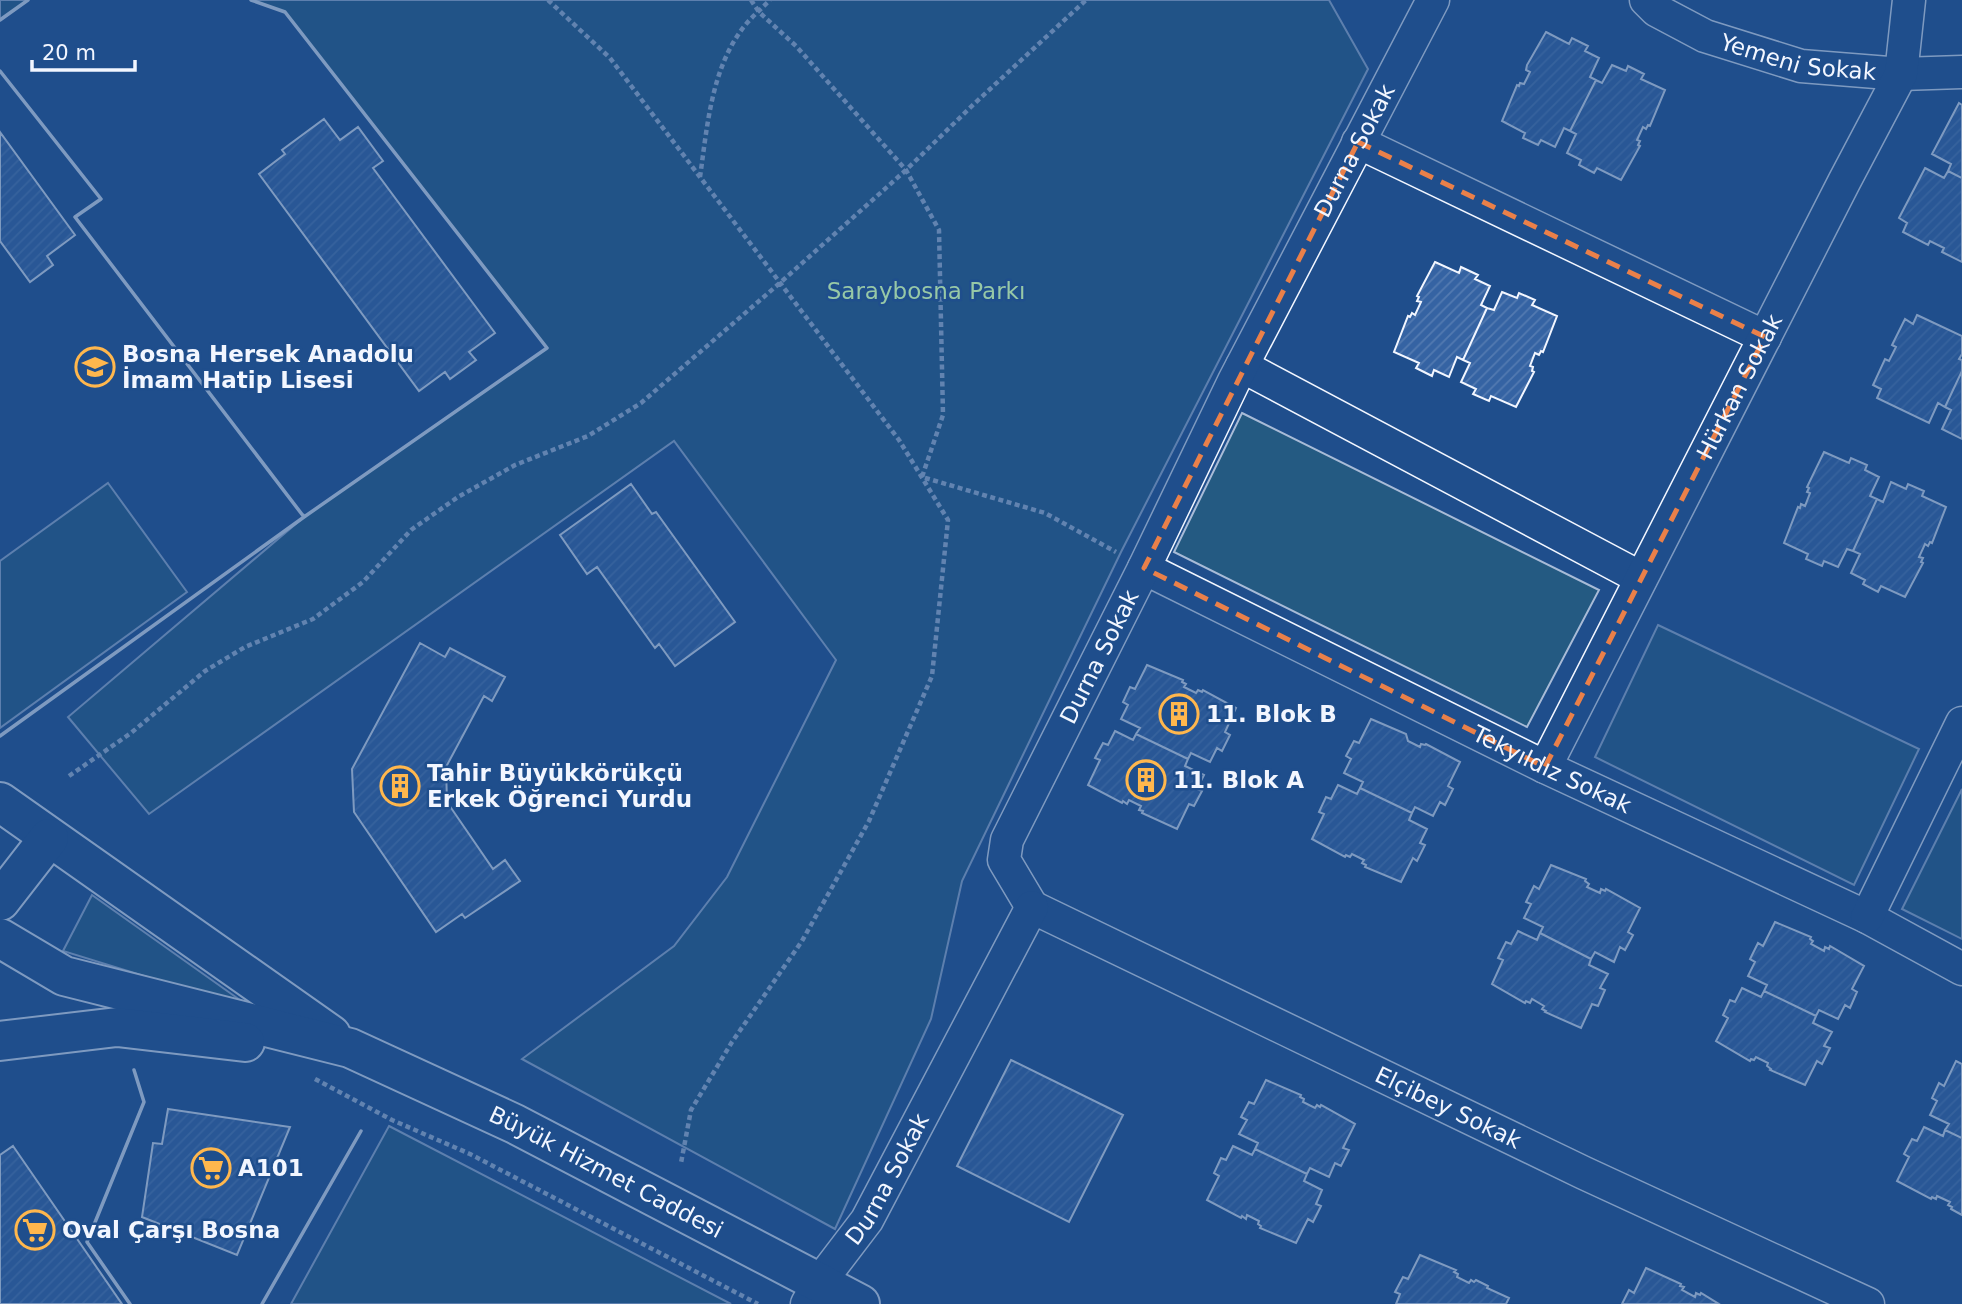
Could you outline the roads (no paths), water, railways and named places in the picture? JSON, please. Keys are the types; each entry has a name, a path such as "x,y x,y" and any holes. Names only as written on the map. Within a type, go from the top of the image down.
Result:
{"street":[{"name":"Durna Sokak","path":"813,1293 866,1220 1032,907 1004,860 1007,840 1242,366 1433,0"},
{"name":"Yemeni Sokak","path":"1646,0 1656,10 1705,36 1801,66 1901,74 1962,72"},
{"name":"Hürkan Sokak","path":"1545,767 1901,74 1909,0"},
{"path":"1358,142 1765,337"},
{"path":"1242,366 1641,578"},
{"name":"Tekyıldız Sokak","path":"1144,568 1545,767 1867,917 1962,969"},
{"path":"1867,917 1962,723"},
{"name":"Büyük Hizmet Caddesi","path":"0,802 355,1050 515,1124 813,1293 860,1304"},
{"path":"0,901 49,838"},
{"name":"Elçibey Sokak","path":"1032,907 1584,1173 1868,1304"},
{"name":"Büyük Hizmet Caddesi","path":"0,938 64,976 355,1050"},
{"path":"0,1041 117,1027 355,1050"}],"place":[{"name":"Bosna Hersek Anadolu İmam Hatip Lisesi","path":"95,367"},
{"name":"11. Blok B","path":"1179,714"},
{"name":"11. Blok A","path":"1146,780"},
{"name":"Tahir Büyükkörükçü Erkek Öğrenci Yurdu","path":"400,786"},
{"name":"A101","path":"211,1168"},
{"name":"Oval Çarşı Bosna","path":"35,1230"}],"park label":[{"name":"Saraybosna Parkı","path":"926,291"}]}
